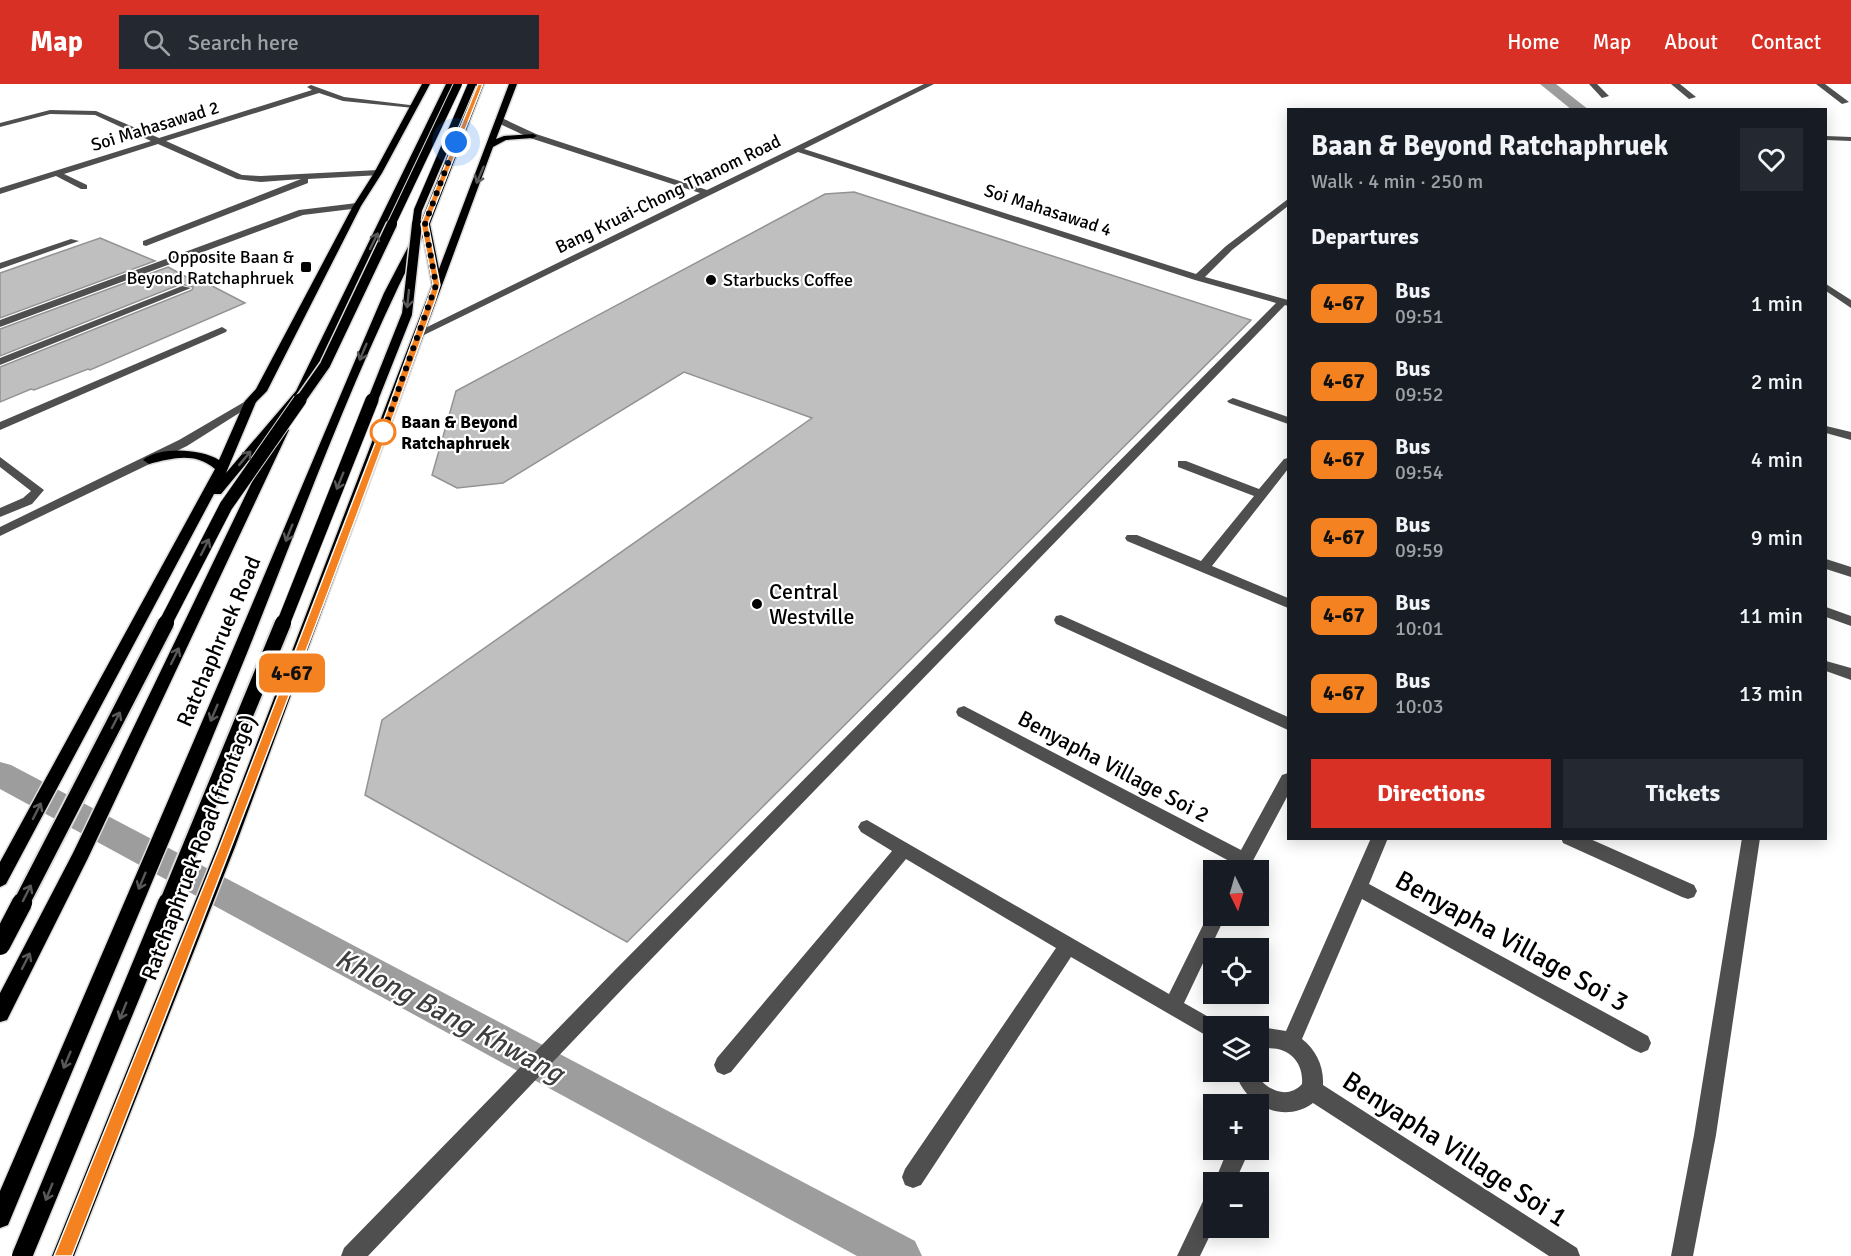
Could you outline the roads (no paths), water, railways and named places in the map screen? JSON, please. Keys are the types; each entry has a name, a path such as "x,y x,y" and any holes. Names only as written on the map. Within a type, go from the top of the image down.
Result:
{"main road":[{"path":"0,879 222,468 251,400 261,391 357,206 378,173 426,84"},
{"name":"Ratchaphruek Road","path":"0,1014 79,858 450,84"},
{"path":"0,945 226,506 326,365 458,84"},
{"path":"22,1256 288,610 407,314 418,210 472,84"},
{"name":"Ratchaphruek Road","path":"0,1217 384,303 425,224 480,84"},
{"name":"Ratchaphruek Road (frontage)","path":"63,1256 225,848 420,333 436,285 501,121 513,84"},
{"path":"491,146 504,138 533,136"},
{"path":"425,224 436,285"},
{"path":"194,519 303,388"},
{"path":"149,460 169,456 199,455 210,457 222,468"}],"street":[{"path":"305,84 343,99 414,106"},
{"name":"Bang Kruai-Chong Thanom Road","path":"420,333 930,84"},
{"path":"1593,84 1605,96"},
{"path":"1675,84 1692,97"},
{"path":"1820,84 1845,102"},
{"name":"Soi Mahasawad 2","path":"0,191 320,90"},
{"path":"0,125 51,112 96,113 240,177 261,179 378,173"},
{"path":"501,121 533,136 706,192"},
{"path":"1827,138 1851,139"},
{"name":"Soi Mahasawad 4","path":"797,148 1198,278 1285,302"},
{"path":"56,173 84,187"},
{"path":"146,243 284,190 313,176"},
{"path":"1198,278 1229,248 1287,203"},
{"path":"0,324 302,212 357,206"},
{"path":"0,266 74,241"},
{"path":"0,362 186,288"},
{"path":"1827,288 1851,305"},
{"path":"352,1256 648,949 1285,302"},
{"path":"0,426 222,330"},
{"path":"0,532 183,443 251,400"},
{"path":"1233,401 1287,421"},
{"path":"1827,430 1851,436"},
{"path":"0,461 38,490 37,495 29,500 0,513"},
{"path":"1203,568 1287,463"},
{"path":"1182,464 1262,495"},
{"path":"1131,538 1287,603"},
{"path":"1827,564 1851,572"},
{"path":"1827,612 1851,621"},
{"path":"1060,620 1287,724"},
{"path":"1827,666 1851,674"},
{"name":"Benyapha Village Soi 2","path":"964,712 1232,860"},
{"path":"1244,860 1287,782"},
{"path":"867,827 1203,1024"},
{"path":"1291,1042 1379,840"},
{"path":"1573,840 1688,891"},
{"path":"1682,1256 1707,1123 1751,840"},
{"path":"724,1065 904,849"},
{"name":"Benyapha Village Soi 3","path":"1357,887 1641,1043"},
{"path":"1173,1006 1212,926"},
{"path":"913,1177 1068,946"},
{"path":"1269,1038 1278,1037 1291,1042 1310,1064 1313,1077 1311,1089 1303,1098 1292,1103 1269,1103"},
{"name":"Benyapha Village Soi 1","path":"1311,1089 1569,1256"},
{"path":"1188,1256 1203,1225"}],"waterway":[{"path":"1547,84 1579,108"},
{"name":"Khlong Bang Khwang","path":"0,774 900,1256"}],"place":[{"name":"Opposite Baan & Beyond Ratchaphruek","path":"306,267"},
{"name":"Starbucks Coffee","path":"711,280"},
{"name":"Baan & Beyond Ratchaphruek","path":"383,432"},
{"name":"Central Westville","path":"757,604"}]}
